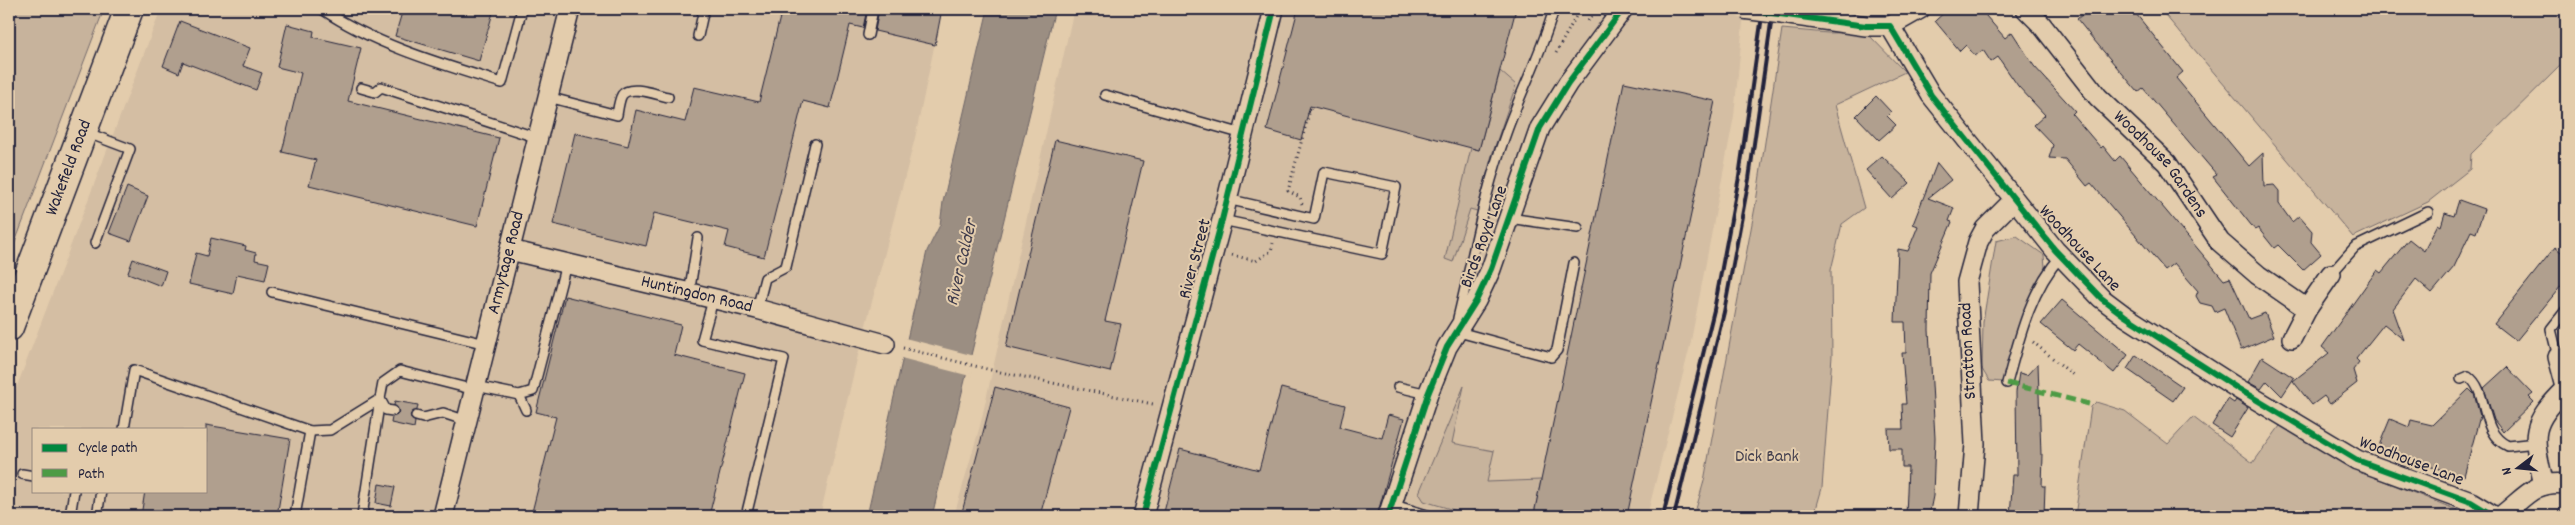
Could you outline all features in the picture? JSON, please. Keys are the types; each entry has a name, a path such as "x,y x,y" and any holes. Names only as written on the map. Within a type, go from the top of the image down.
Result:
{"main road":[{"name":"Wakefield Road","path":"9,327 129,9"}],"street":[{"name":"Armytage Road","path":"443,516 570,9"},
{"name":"River Street","path":"1143,516 1222,220 1274,9"},
{"name":"Birds Royd Lane","path":"1390,510 1428,394 1455,332 1476,301 1501,244 1534,143 1544,120 1568,83 1623,9"},
{"path":"1743,9 1890,26 1920,9"},
{"name":"Woodhouse Gardens","path":"2026,9 2041,24 2098,97 2167,163 2220,242 2258,275 2307,308"},
{"name":"Woodhouse Lane","path":"1890,26 1931,95 1970,141 2014,200 2061,256 2101,298 2125,316 2357,460 2471,502 2494,516"},
{"name":"Stratton Road","path":"1969,516 1974,444 1966,282 1978,242 1985,230 2014,200"},
{"name":"Huntingdon Road","path":"510,250 757,309 885,344"},
{"path":"2292,338 2307,308 2331,274"},
{"path":"2544,484 2536,443 2539,420 2566,388 2558,357"},
{"path":"2501,516 2526,493 2544,484 2566,484"}],"lane":[{"path":"322,9 347,26 380,40 502,83 522,9"},
{"path":"698,36 704,9"},
{"path":"868,35 873,9"},
{"path":"1554,9 1546,36 1506,134 1483,213 1455,332 1551,357 1557,350 1574,263"},
{"path":"361,88 375,92 381,88 538,138"},
{"path":"548,97 617,115 622,96 628,91 638,90 668,97"},
{"path":"1105,94 1243,134"},
{"path":"83,131 130,149 96,243"},
{"path":"757,309 765,278 786,267 815,144"},
{"path":"1222,220 1382,254 1396,187 1324,172 1314,219 1227,199"},
{"path":"2331,274 2355,247 2428,212"},
{"path":"1509,218 1578,228"},
{"path":"689,294 698,238"},
{"path":"2007,383 2020,331 2035,299 2061,256"},
{"path":"362,516 383,383 400,371 475,388 520,395 533,391 566,264"},
{"path":"272,292 486,344"},
{"path":"713,300 702,340 784,359 746,516"},
{"path":"2558,357 2552,329 2566,310"},
{"path":"124,428 134,370 310,431 330,430 380,399"},
{"path":"2461,379 2468,376 2475,384 2495,437 2508,446 2536,443"},
{"path":"1398,387 1428,394"},
{"path":"520,395 526,410"},
{"path":"380,399 386,410 393,411"},
{"path":"416,416 424,418 443,413 467,421"},
{"path":"295,516 310,431"},
{"path":"22,474 32,476"},
{"path":"70,516 74,492"},
{"path":"97,516 101,492"},
{"path":"1390,510 1430,516"}],"path":[{"path":"1553,58 1580,9"},
{"path":"2020,331 2073,375"},
{"path":"885,344 991,370 1171,407"}],"shaded area":[{"path":"161,9 942,9 915,138 858,355 820,516 9,516 9,407"},
{"path":"1074,9 1742,9 1743,22 1734,116 1690,346 1647,516 954,516 980,426"}],"green space":[{"path":"17,9 104,9 9,258 9,21 14,19"},
{"path":"2160,9 2566,9 2566,60 2471,154 2470,169 2428,202 2353,237"},
{"name":"Dick Bank","path":"1782,29 1828,33 1866,32 1905,72 1835,105 1864,208 1842,224 1831,270 1832,356 1822,488 1814,516 1694,516 1704,481 1756,202"},
{"path":"1500,71 1516,85 1492,155 1477,211 1470,209 1453,262 1445,259 1471,148 1479,150"},
{"path":"2017,236 2044,255 2046,279 2004,382 1989,381 1982,369 1983,322 1996,241"},
{"path":"1464,386 1452,443 1494,451 1487,482 1541,480 1534,514 1542,516 1488,516 1478,509 1467,514 1424,501 1419,493"},
{"path":"2096,402 2125,411 2168,444 2193,417 2253,463 2285,419 2364,473 2472,516 2075,516 2091,407"}],"water":[{"name":"River Calder","path":"988,9 1055,9 932,516 867,516 927,251 940,225 943,202"}],"pier":[{"path":"905,338 975,356 970,376 901,358"}],"building":[{"path":"403,9 494,9 479,61 395,36"},
{"path":"782,9 867,9 863,28 850,25 830,108 803,101 764,257 725,247 729,231 654,213 646,246 553,224 575,133 628,146 636,110 685,122 694,87 759,102"},
{"path":"879,9 942,9 935,45 875,31"},
{"path":"1298,9 1516,9 1479,150 1310,106 1301,140 1267,130"},
{"path":"1948,9 1980,9 2005,38 2012,32 2034,66 2075,111 2072,114 2101,148 2103,146 2115,161 2120,156 2224,280 2230,278 2249,319 2265,313 2274,336 2241,350 2224,308 2215,312 2212,306 2200,303 2196,296 2198,291 2174,263 2165,270 2091,183 2087,186 2065,159 2049,158 2053,145 2034,125 2045,115 2018,86 1998,57 1991,62 1983,50 1975,56 1966,45 1960,51 1935,21"},
{"path":"2089,9 2132,9 2183,72 2176,78 2249,166 2263,153 2264,186 2274,185 2279,191 2279,204 2292,222 2299,216 2312,231 2311,242 2321,254 2303,270 2278,245 2274,248 2258,228 2255,230 2213,177 2217,175 2143,88 2138,92 2093,39 2077,19"},
{"path":"180,21 250,48 243,66 262,73 256,90 183,62 179,73 163,66"},
{"path":"287,24 314,31 313,37 361,48 348,101 499,138 477,226 309,185 316,160 282,152 301,73 277,67"},
{"path":"1624,82 1715,101 1627,516 1542,516 1534,514"},
{"path":"1876,96 1891,112 1887,116 1896,125 1879,140 1856,116"},
{"path":"1055,140 1143,161 1105,321 1121,324 1110,372 1006,347"},
{"path":"1882,156 1910,183 1892,199 1866,170"},
{"path":"1937,163 1951,180 1928,198 1954,208 1949,221 1952,222 1930,273 1929,330 1935,438 1933,496 1929,516 1906,516 1908,467 1902,467 1902,449 1889,449 1888,429 1903,429 1902,404 1906,404 1902,353 1906,353 1905,322 1895,322 1898,249 1908,251 1918,226 1913,224"},
{"path":"127,187 148,196 131,241 109,233"},
{"path":"2459,200 2484,209 2476,233 2471,231 2454,267 2432,293 2416,279 2393,309 2404,340 2384,324 2356,359 2359,362 2353,370 2357,383 2330,404 2324,396 2312,405 2293,381 2329,353 2322,347 2377,270 2381,273 2409,239 2424,251 2438,224 2441,226 2445,213 2454,216"},
{"path":"211,238 246,246 245,250 256,253 255,260 269,263 265,280 237,274 233,294 189,284 196,253 207,256"},
{"path":"2555,247 2566,256 2566,280 2516,341 2494,324"},
{"path":"133,259 166,271 161,286 128,273"},
{"path":"565,296 681,325 674,355 745,373 709,516 531,516 556,417 536,412"},
{"path":"2062,300 2128,355 2114,373 2078,344 2073,350 2041,324"},
{"path":"2136,355 2183,387 2173,401 2127,369"},
{"path":"2262,357 2294,378 2282,396 2267,381 2261,389 2248,382"},
{"path":"2038,363 2041,455 2043,455 2042,486 2045,486 2044,516 2010,516 2013,475 2017,475 2016,392 2019,373 2027,375"},
{"path":"2507,367 2533,394 2529,397 2534,402 2503,432 2494,420 2484,388"},
{"path":"995,387 1069,407 1040,516 961,516"},
{"path":"1281,388 1345,405 1340,427 1382,438 1388,415 1404,419 1377,516 1351,516 1336,512 1335,516 1163,516 1180,449 1259,470"},
{"path":"2469,389 2474,394 2480,416 2464,476 2407,460 2378,448 2390,419 2409,427 2411,420 2432,425"},
{"path":"2228,399 2234,403 2236,400 2248,408 2230,437 2212,425"},
{"path":"395,401 418,405 417,410 410,415 415,422 414,428 391,423 392,417 399,412 394,405"},
{"path":"206,425 290,439 277,516 141,516 145,492 208,492 208,428 206,428"},
{"path":"379,484 395,487 391,506 376,503"}],"railway":[{"path":"1663,516 1714,310 1739,177 1763,9"},
{"path":"1674,516 1724,312 1749,179 1773,9"}],"marked path":[{"path":"2007,383 2089,404"}],"cycle path":[{"path":"1143,516 1222,220 1274,9"},
{"path":"1388,516 1428,394 1447,347 1476,301 1491,269 1540,128 1568,83 1623,9"},
{"path":"1743,9 1866,26 1890,26 1931,95 2055,250 2101,298 2125,316 2237,388 2357,460 2471,502 2494,516"}]}
